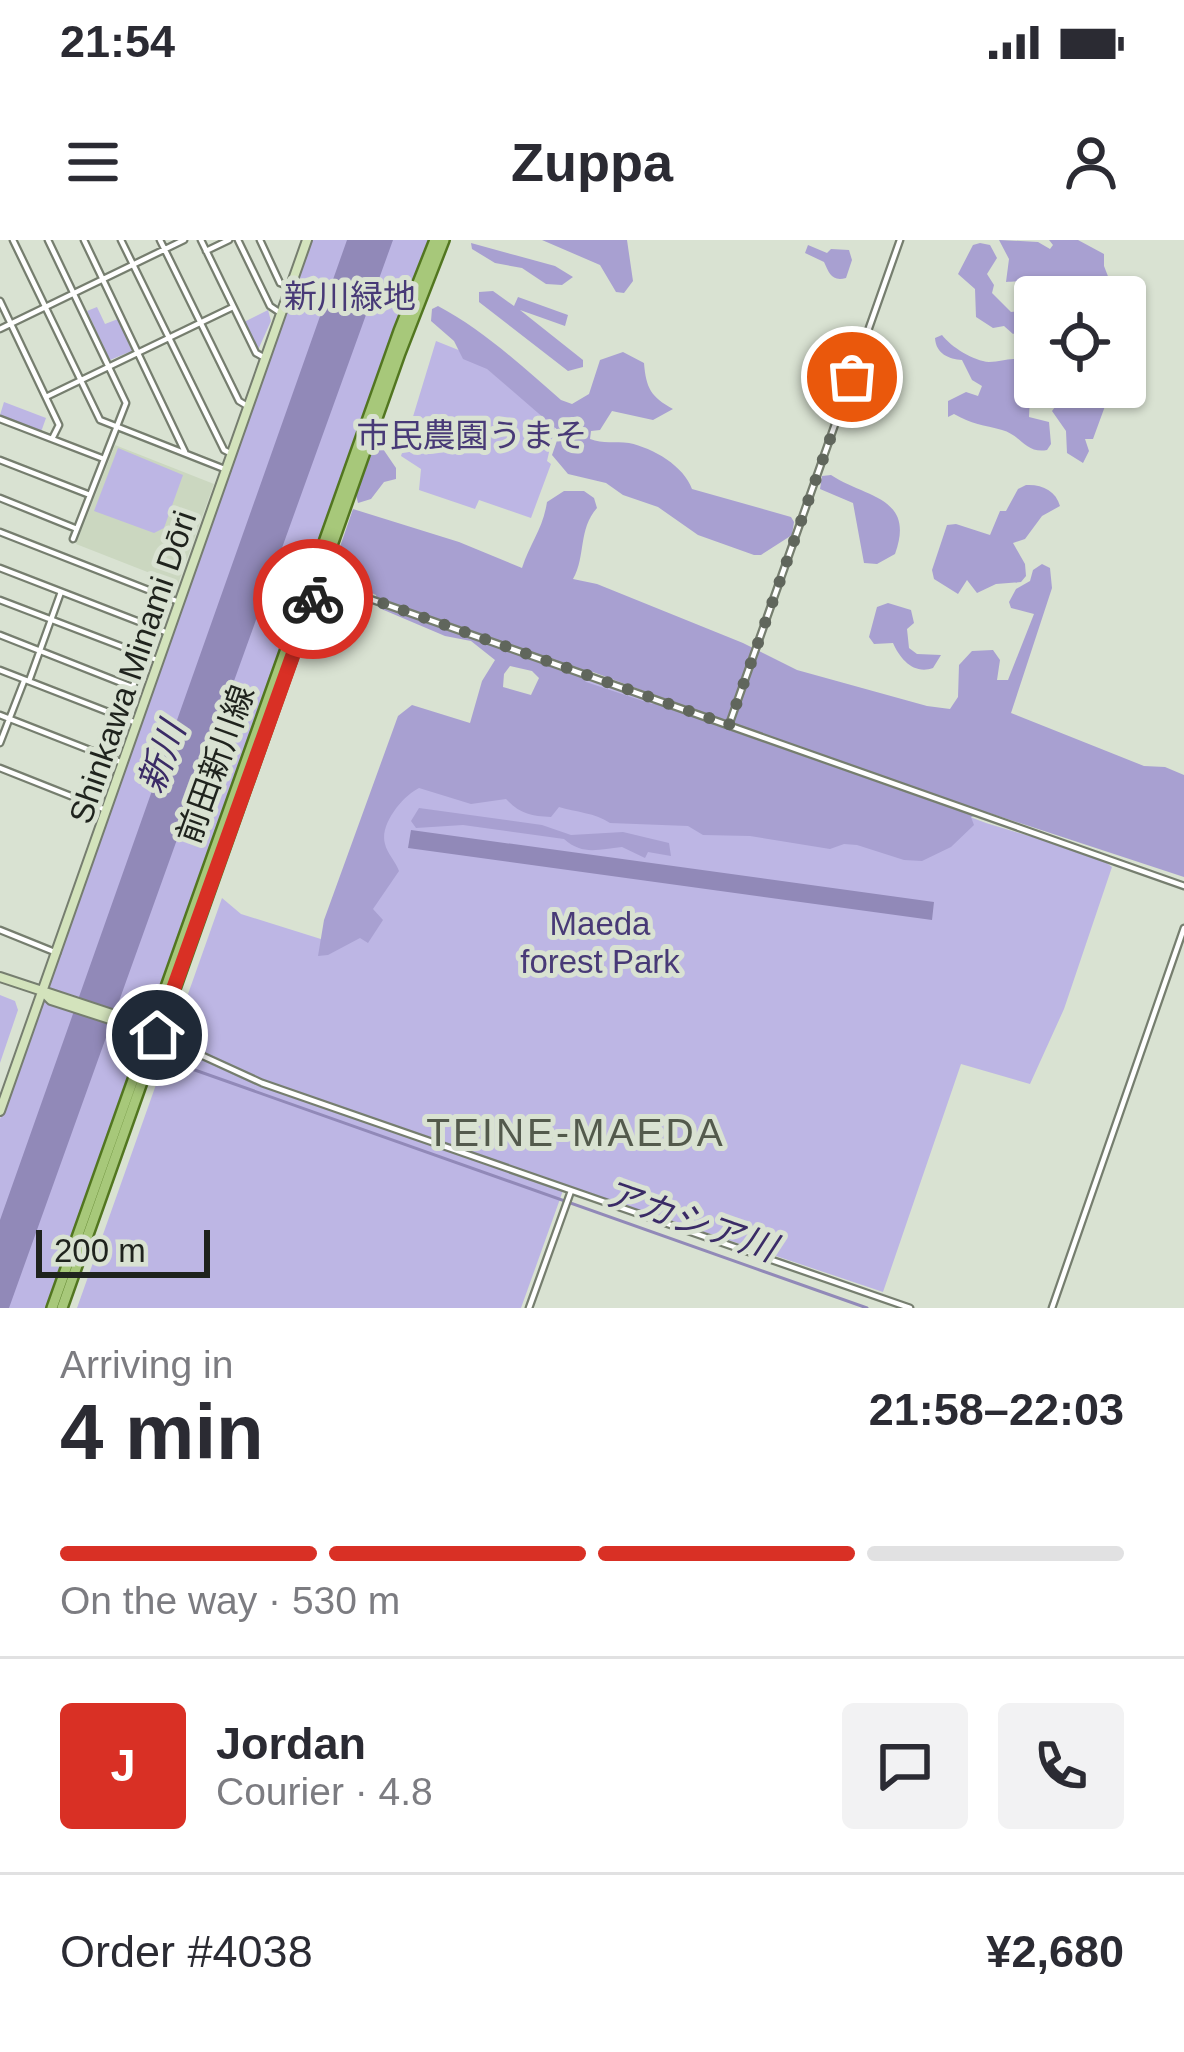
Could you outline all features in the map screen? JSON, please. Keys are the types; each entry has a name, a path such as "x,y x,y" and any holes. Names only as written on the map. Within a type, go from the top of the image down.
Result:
{"main road":[{"name":"前田新川線","path":"52,1308 146,1030 440,240"},
{"name":"前田新川線","path":"62,1308 146,1030"}],"street":[{"path":"13,240 100,420 227,470"},
{"path":"47,240 126,403 73,539"},
{"path":"84,240 185,453"},
{"path":"121,240 224,450 232,454"},
{"path":"160,240 238,401 249,407"},
{"path":"0,329 184,240"},
{"path":"201,240 256,353 266,358"},
{"path":"206,251 229,240"},
{"path":"238,240 272,309 283,314"},
{"path":"260,240 280,283 291,287"},
{"path":"729,725 900,240"},
{"name":"Shinkawa Minami Dōri","path":"0,1111 49,995 57,953 283,314 304,241"},
{"path":"0,301 59,425 52,440"},
{"path":"46,397 233,307"},
{"path":"0,419 104,459"},
{"path":"0,460 90,494"},
{"path":"0,498 77,529"},
{"path":"0,532 179,603"},
{"path":"0,568 169,633"},
{"path":"315,579 1184,886"},
{"path":"0,743 62,592"},
{"path":"0,600 159,661"},
{"path":"0,635 132,687"},
{"path":"121,717 145,655"},
{"path":"0,670 137,724"},
{"path":"0,715 123,763"},
{"path":"0,768 107,810"},
{"path":"1052,1308 1184,928"},
{"path":"0,930 57,953"},
{"path":"0,977 146,1030 262,1083 910,1308"},
{"path":"530,1308 571,1193"}],"shaded area":[{"path":"347,240 393,240 184,809 184,820 9,1308 0,1308 0,1220"},
{"path":"542,240 627,240 633,281 624,293 616,292 600,265"},
{"path":"999,240 1038,242 1050,249 1049,240 1078,240 1104,254 1108,276 1014,276 1014,282 1006,282 1009,259"},
{"path":"471,243 555,266 573,277 562,285 546,284 522,268 495,263 472,249"},
{"path":"808,245 827,253 849,250 852,260 846,278 834,278 824,262 805,253"},
{"path":"973,245 990,245 997,258 987,274 994,285 992,293 1014,312 1013,334 976,317 975,289 958,274"},
{"path":"493,291 514,306 518,297 568,315 565,326 520,310 583,360 583,367 568,371 479,302 479,292"},
{"path":"438,306 572,404 589,394 600,360 623,352 644,363 651,391 673,409 653,420 612,411 600,430 591,431 590,439 648,449 675,466 692,489 791,517 792,535 754,555 698,535 658,507 623,495 606,483 568,474 552,455 560,432 487,369 463,359 454,341 431,321 432,309"},
{"path":"942,335 977,359 1014,359 1014,408 1029,408 1029,417 1049,422 1047,450 1034,449 1009,432 954,414 948,417 948,401 966,392 978,396 982,386 972,380 962,360 941,352 935,338"},
{"path":"1104,408 1093,439 1085,439 1089,451 1083,463 1067,453 1066,431 1052,411"},
{"path":"115,445 214,484 178,584 76,544"},
{"path":"381,446 396,468 396,479 384,482 371,499 358,503 356,495 373,449"},
{"path":"831,475 893,510 900,535 895,554 877,564 864,563 853,503 820,489 822,476"},
{"path":"1026,485 1048,490 1060,506 1042,516 1025,539 1013,543 1025,564 1021,582 996,584 977,593 967,580 958,594 934,579 932,570 947,525 990,535 1000,511 1006,511 1018,489"},
{"path":"564,491 584,491 594,498 597,508 587,525 573,579 597,584 743,643 797,670 927,706 950,709 958,697 959,665 972,651 993,650 1000,660 997,680 1008,680 1034,614 1011,608 1009,602 1016,589 1030,581 1033,570 1042,564 1050,568 1052,588 1011,713 1144,766 1165,767 1184,775 1184,877 986,812 971,817 974,825 951,847 922,861 857,845 830,849 750,836 703,835 688,826 610,823 559,807 551,817 538,816 506,799 471,804 419,788 400,804 386,828 385,844 399,871 373,909 383,920 368,943 360,938 318,956 324,920 398,716 412,705 470,723 482,681 495,660 471,641 445,636 379,608 376,595 334,575 353,509 459,542 522,568 547,502","holes":["510,666 532,671 539,678 531,695 503,687","593,672 665,699 652,704 586,682 578,674"]},
{"path":"888,603 911,610 914,623 907,629 909,648 917,654 941,655 933,668 914,667 893,643 874,644 869,637 877,607"},
{"path":"419,808 542,825 571,835 623,832 669,843 671,856 648,852 645,858 622,847 585,850 564,839 463,825 416,828 411,821"},
{"path":"411,830 934,902 932,920 408,848"}],"green space":[{"name":"新川緑地","path":"311,240 428,240 46,1308 0,1308 0,1119"},
{"path":"97,307 105,324 118,319 132,351 110,360 87,311"},
{"path":"268,310 271,321 258,350 244,322"},
{"name":"市民農園うまそ","path":"436,341 471,355 555,426 547,461 551,464 531,518 479,500 475,509 419,490 421,469 401,456"},
{"path":"4,402 46,418 41,432 0,415"},
{"path":"118,448 183,475 164,528 154,533 94,511"},
{"name":"Maeda forest Park","path":"551,668 733,727 986,823 1099,857 1112,867 1064,1009 1030,1084 961,1064 883,1292 565,1185 521,1308 77,1308 222,898 241,914 324,940 407,713 470,730 538,704"},
{"path":"0,995 15,1001 18,1010 0,1063"}],"waterway":[{"name":"アカシア川","path":"158,1057 867,1308"}],"way so far":[{"path":"313,599 320,581 729,725 852,377"}],"district":[{"name":"TEINE-MAEDA","path":"576,1132"}],"route":[{"path":"157,1035 313,599"}],"water label":[{"name":"新川","path":"161,757"}]}
